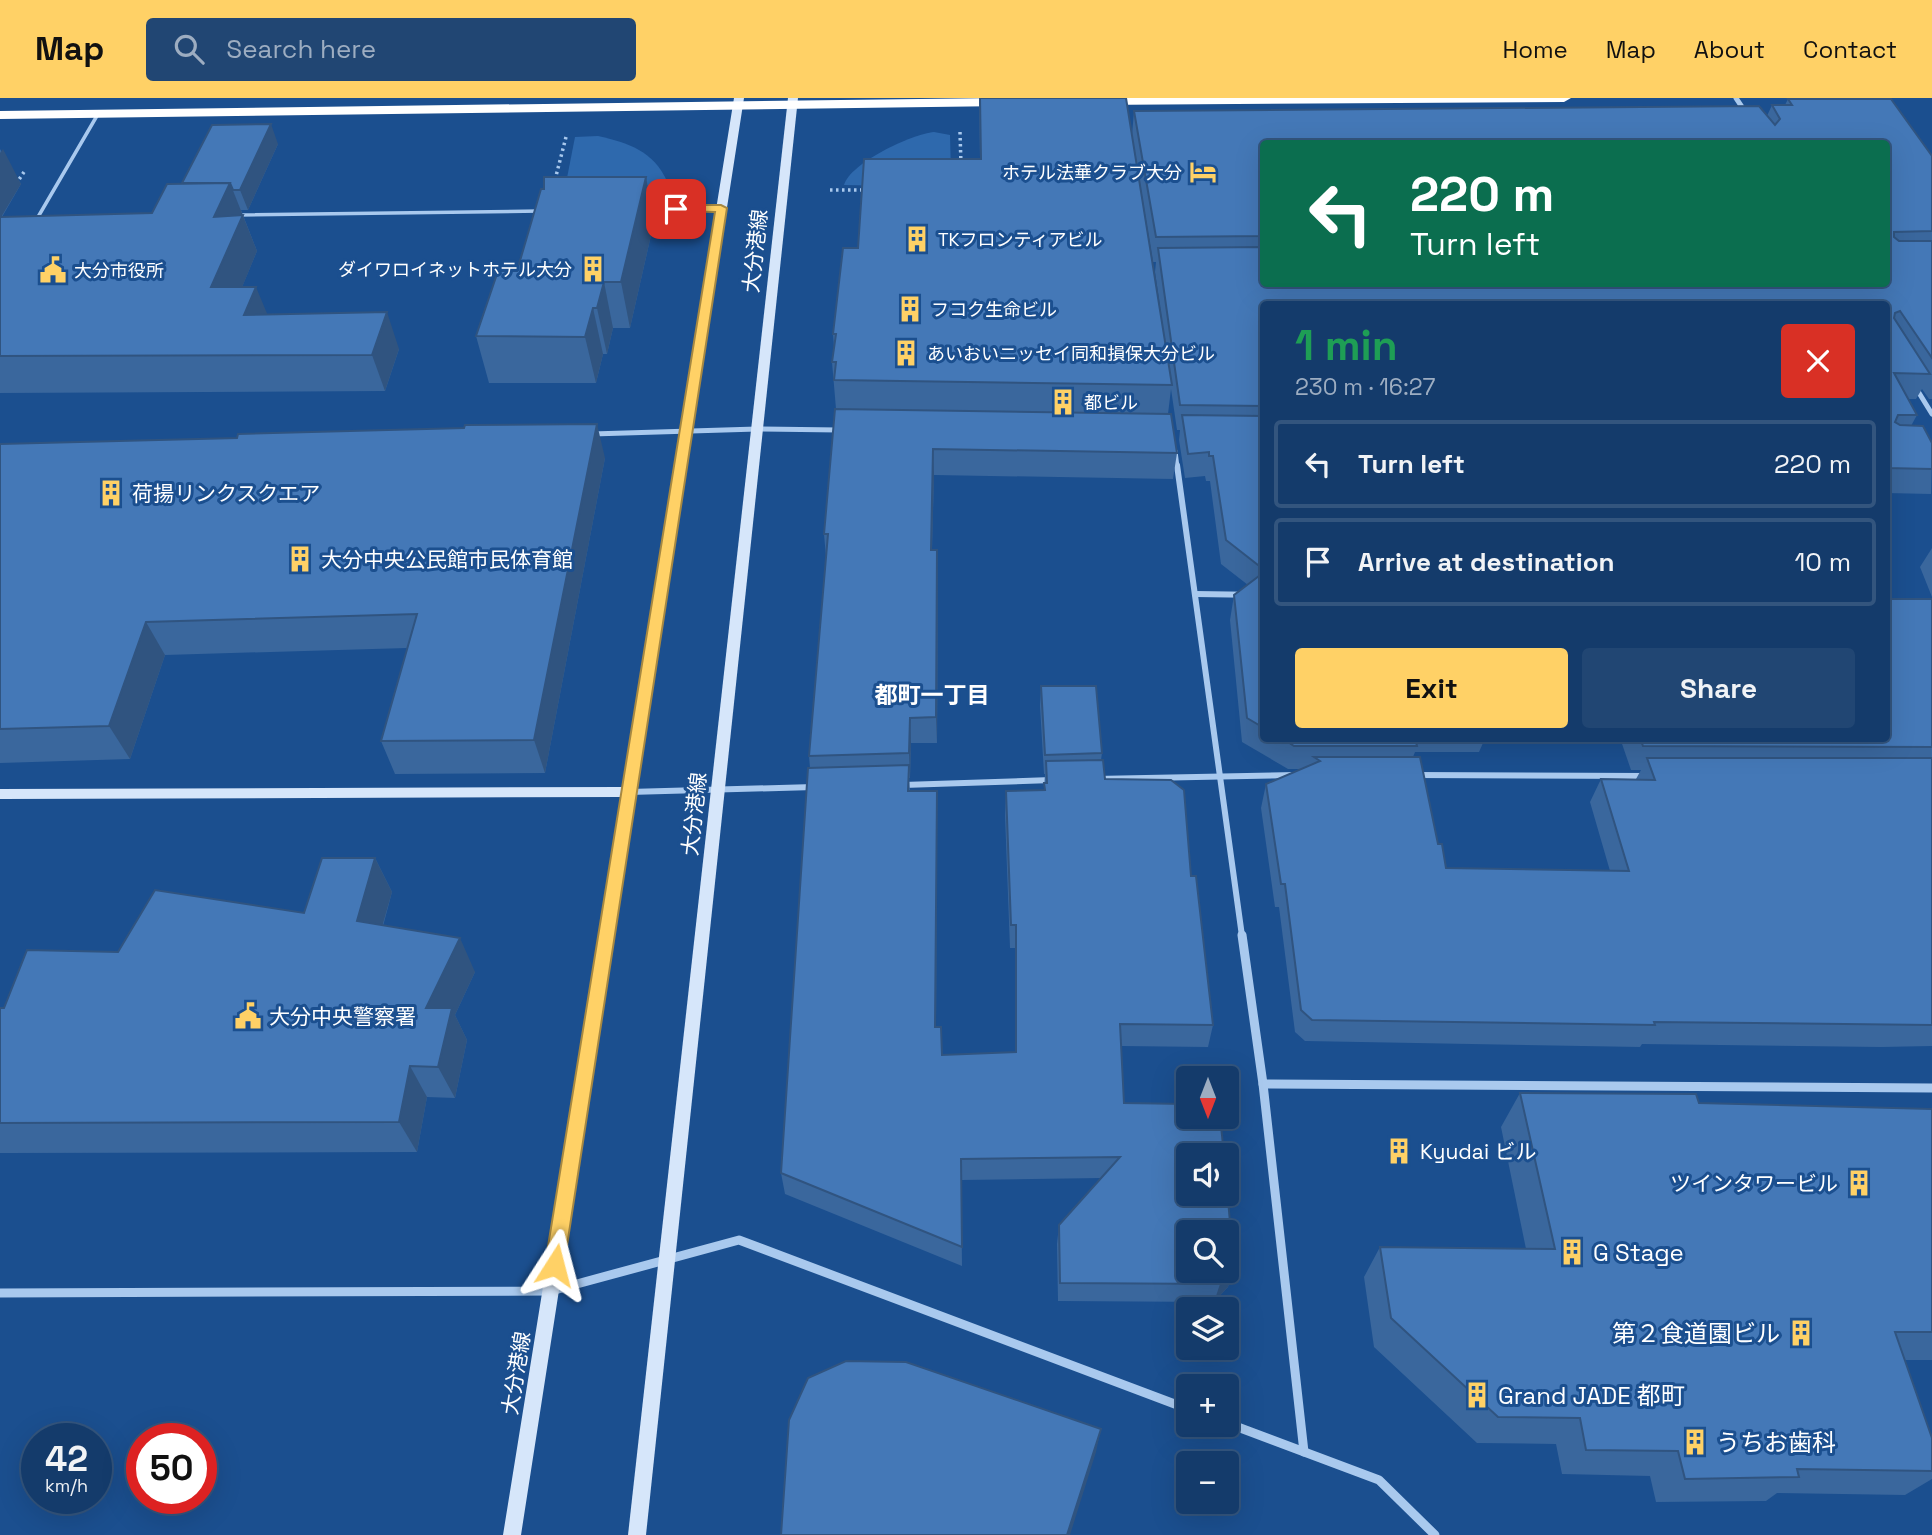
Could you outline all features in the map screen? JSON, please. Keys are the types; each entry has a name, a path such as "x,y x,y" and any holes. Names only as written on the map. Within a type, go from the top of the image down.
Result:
{"highway":[{"path":"1080,102 1122,105 1564,98"},
{"path":"0,115 738,101 1025,102"}],"main road":[{"name":"大分港線","path":"512,1535 738,101"},
{"name":"大分港線","path":"637,1535 793,101"},
{"path":"0,794 629,792"}],"street":[{"path":"1737,98 1751,121"},
{"path":"1913,383 1932,414"},
{"path":"578,435 757,429 851,430"},
{"path":"1175,448 1263,1084 1304,1452"},
{"path":"1195,594 1260,594"},
{"path":"1081,779 1304,775"},
{"path":"1402,775 1653,776"},
{"path":"900,785 1067,779"},
{"path":"629,792 830,787"},
{"path":"1263,1084 1932,1088"},
{"path":"0,1293 551,1291 739,1240 1176,1404"},
{"path":"1239,1428 1378,1480 1435,1535"}],"lane":[{"path":"52,216 38,217 99,113"},
{"path":"635,209 721,208"},
{"path":"229,215 541,211"}],"path":[{"path":"960,122 961,176"},
{"path":"554,182 568,128"},
{"path":"12,190 24,172"},
{"path":"830,190 870,190"}],"shaded area":[{"path":"934,132 950,135 951,173 895,186 844,185 849,176 869,159 897,144"},
{"path":"598,136 630,145 647,155 667,181 664,188 598,191 567,178 575,137"}],"building":[{"path":"980,98 1126,98 1172,385 834,380 836,362 832,362 836,334 833,334 843,248 858,248 864,159 981,159"},
{"path":"1788,99 1891,99 1932,156 1932,231 1894,232 1894,237 1899,241 1932,241 1932,358 1900,311 1895,313 1894,318 1930,374 1894,373 1917,415 1898,415 1895,422 1900,425 1923,426 1932,443 1932,469 1890,468 1890,301 1260,301 1260,406 1180,405 1158,248 1260,247 1260,287 1890,287 1890,140 1260,140 1260,236 1156,237 1134,111 1759,106 1775,125 1780,119 1772,105 1792,105"},
{"path":"271,124 240,190 233,190 230,183 182,183 212,125"},
{"path":"544,177 646,177 621,282 604,282 585,337 476,336 498,271 517,271 541,189 544,189"},
{"path":"230,183 214,217 243,215 211,287 256,287 244,315 387,312 372,355 0,356 0,217 152,213 167,184"},
{"path":"835,409 1171,414 1177,453 933,449 931,550 937,550 936,717 910,718 909,753 809,756 828,534 824,534"},
{"path":"1182,415 1260,416 1260,565 1226,540 1213,456 1209,456 1209,452 1188,454"},
{"path":"597,424 534,740 381,741 417,614 146,622 109,726 0,729 0,444 237,438 238,434 464,428 465,425"},
{"path":"1260,576 1260,726 1247,718 1234,595"},
{"path":"1890,599 1932,599 1932,747 1643,746 1642,742 1890,742"},
{"path":"1041,686 1096,686 1102,753 1045,755"},
{"path":"1288,742 1416,742 1417,746 1294,746"},
{"path":"1314,757 1420,757 1438,844 1442,844 1446,868 1629,871 1601,779 1655,780 1647,758 1932,758 1932,1025 1654,1022 1655,1025 1312,1020 1301,1010 1285,884 1281,884 1266,784 1320,761"},
{"path":"1103,760 1105,779 1171,780 1184,790 1191,876 1196,876 1213,1025 1120,1024 1124,1103 1176,1104 1176,1129 1221,1129 1223,1143 1176,1143 1176,1206 1229,1206 1230,1220 1176,1220 1176,1283 1220,1284 1060,1283 1059,1225 1120,1157 961,1159 962,1247 781,1173 808,768 909,765 908,791 937,791 935,1027 941,1027 942,1055 1016,1052 1016,925 1011,925 1006,791 1045,790 1044,783 1047,783 1046,761"},
{"name":"大分中央警察署","path":"322,858 375,858 357,921 460,938 426,1008 452,1008 438,1067 410,1066 399,1122 0,1123 0,1008 4,1008 27,950 118,952 155,890 304,913"},
{"path":"1520,1093 1696,1094 1699,1103 1932,1109 1932,1332 1895,1332 1932,1438 1932,1471 1797,1469 1799,1477 1685,1479 1678,1451 1586,1450 1580,1418 1498,1417 1391,1318 1380,1247 1555,1249"},
{"path":"846,1361 906,1362 1101,1429 1067,1535 781,1535 789,1420 808,1378"}],"place":[{"name":"ホテル法華クラブ大分","path":"1203,172"},
{"name":"TKフロンティアビル","path":"917,239"},
{"name":"ダイワロイネットホテル大分","path":"593,269"},
{"name":"大分市役所","path":"53,270"},
{"name":"フコク生命ビル","path":"910,309"},
{"name":"あいおいニッセイ同和損保大分ビル","path":"906,353"},
{"name":"都ビル","path":"1063,402"},
{"name":"荷揚リンクスクエア","path":"111,493"},
{"name":"大分中央公民館市民体育館","path":"300,559"},
{"name":"大分中央警察署","path":"248,1016"},
{"name":"Kyudai ビル","path":"1399,1151"},
{"name":"ツインタワービル","path":"1859,1183"},
{"name":"G Stage","path":"1572,1252"},
{"name":"第２食道園ビル","path":"1801,1333"},
{"name":"Grand JADE 都町","path":"1477,1395"},
{"name":"うちお歯科","path":"1695,1442"}],"district":[{"name":"都町一丁目","path":"932,695"}],"route":[{"path":"555,1265 721,208 676,209"}]}
